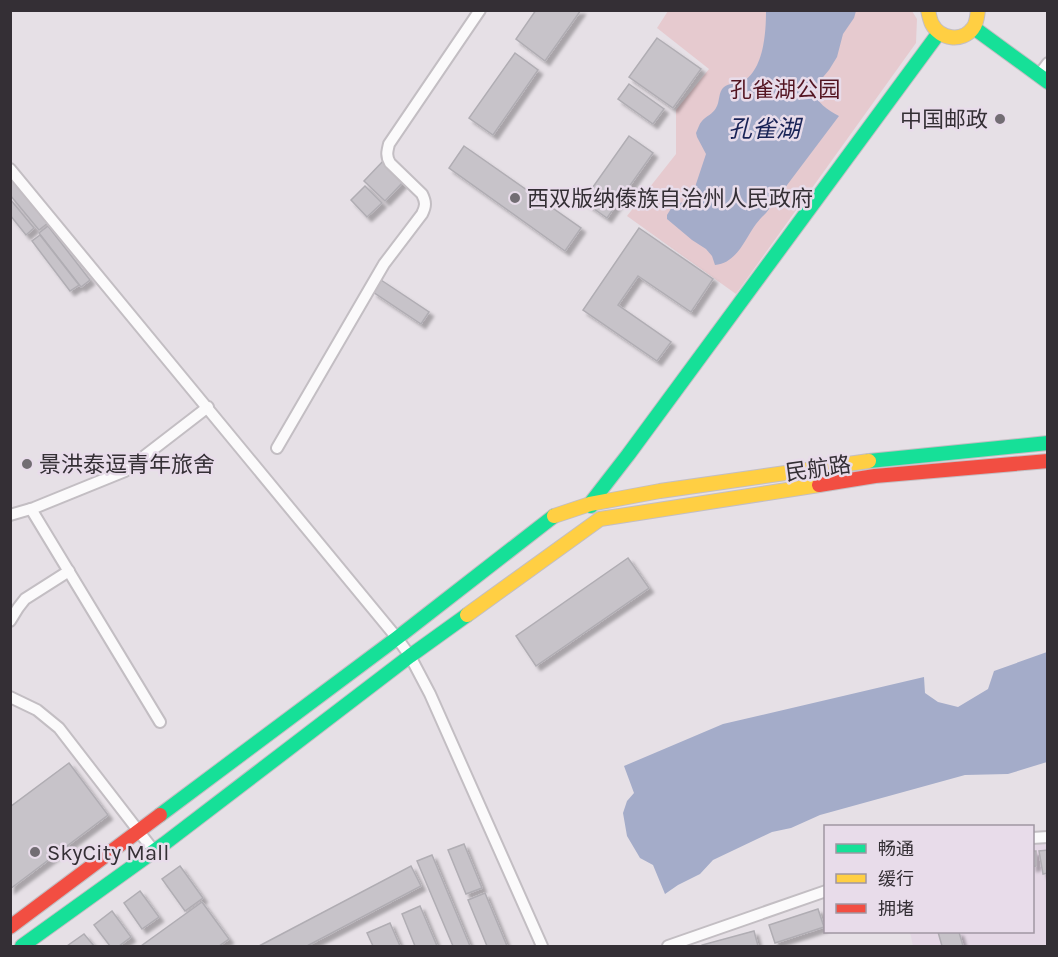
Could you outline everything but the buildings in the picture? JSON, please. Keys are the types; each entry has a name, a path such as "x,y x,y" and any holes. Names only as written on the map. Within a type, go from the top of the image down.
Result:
{"main road":[{"path":"928,10 929,20 938,34 953,39 968,34 974,28 978,10"},
{"path":"974,28 1043,78"},
{"path":"22,946 154,851 410,656 600,519 590,504 938,34"},
{"name":"民航路","path":"10,927 397,638 556,515 590,504 660,491 874,460 1047,443"},
{"name":"民航路","path":"600,519 875,476 1047,460"}],"street":[{"path":"277,448 384,264 425,208 426,201 422,194 390,163 387,157 389,144 480,10"},
{"path":"1043,78 1047,63"},
{"path":"10,169 208,407 410,656 430,694 542,946"},
{"path":"10,515 31,509 125,471 208,407"},
{"path":"31,509 160,722"},
{"path":"10,621 25,599 69,571"},
{"path":"10,697 37,710 58,728 154,851"},
{"path":"668,946 824,891"}],"shaded area":[{"path":"1047,842 1047,946 913,946 910,933 1034,933 1034,845"}],"green space":[{"name":"孔雀湖公园","path":"668,11 912,11 917,19 916,43 736,294 627,216 676,154 676,110 709,69 657,28"}],"water":[{"name":"孔雀湖","path":"766,11 856,11 843,34 837,57 813,89 820,102 839,116 756,224 740,249 729,260 715,265 706,249 667,219 667,215 675,204 694,198 706,154 696,133 701,122 716,108 724,87 742,82 755,69 762,50"},
{"path":"1047,652 1047,762 1008,774 965,775 820,815 791,828 772,832 713,860 700,874 665,894 653,865 640,858 627,836 623,813 627,801 634,793 624,766 723,724 924,677 925,693 938,702 958,707 988,689 994,671"}],"traffic: fast":[{"path":"974,28 1048,82"},
{"path":"591,506 590,504 938,34"},
{"path":"869,461 1048,443"},
{"path":"160,815 397,638 554,516"},
{"path":"22,946 164,844 467,615"}],"traffic: slow":[{"path":"928,10 931,22 936,29 951,37 968,33 976,22 978,10"},
{"path":"554,516 590,504 660,491 869,461"},
{"path":"467,615 600,519 819,485"}],"traffic: jam":[{"path":"819,485 875,476 1048,461"},
{"path":"10,927 160,815"}],"place":[{"name":"中国邮政","path":"1000,119"},
{"name":"西双版纳傣族自治州人民政府","path":"515,198"},
{"name":"景洪泰逗青年旅舍","path":"27,464"},
{"name":"SkyCity Mall","path":"35,852"}]}
